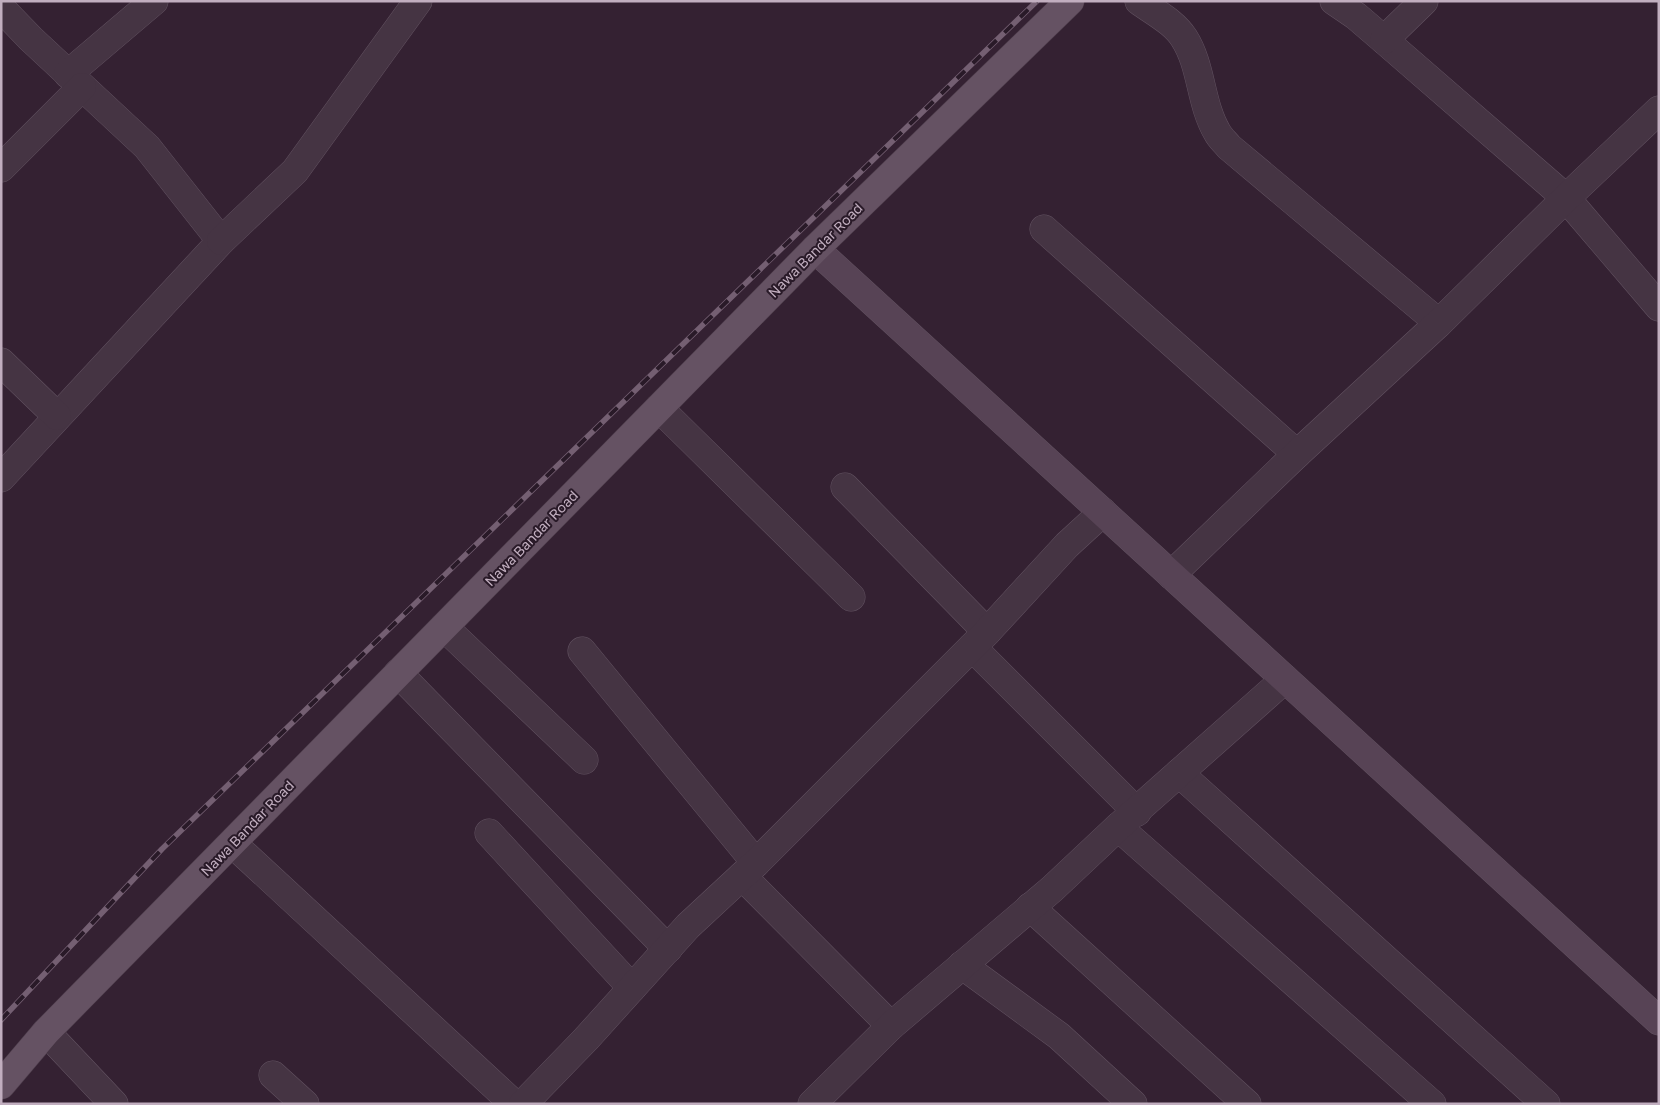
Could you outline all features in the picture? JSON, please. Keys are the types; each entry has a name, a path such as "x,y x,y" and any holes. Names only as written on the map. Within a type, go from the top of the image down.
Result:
{"main road":[{"name":"Nawa Bandar Road","path":"1,1085 46,1032 815,248 1070,1"},
{"path":"815,248 1659,1021"}],"street":[{"path":"1,168 75,80 154,1"},
{"path":"1,478 221,240 295,171 418,1"},
{"path":"1139,1 1172,25 1183,36 1191,51 1217,134 1229,147 1439,323"},
{"path":"1334,1 1384,40 1566,198 1659,307"},
{"path":"1384,40 1424,1"},
{"path":"1,8 31,39 147,147 221,240"},
{"path":"1171,575 1297,454 1439,323 1659,110"},
{"path":"1044,229 1297,454"},
{"path":"1,362 57,416"},
{"path":"659,408 850,597"},
{"path":"845,487 979,639 1128,820 1432,1104"},
{"path":"523,1104 586,1039 688,926 749,870 979,639 1067,545 1103,512"},
{"path":"444,627 584,760"},
{"path":"582,651 749,870 891,1026"},
{"path":"398,674 668,949"},
{"path":"812,1104 891,1026 1030,907 1285,679"},
{"path":"1179,773 1546,1104"},
{"path":"489,833 632,988"},
{"path":"232,843 514,1104"},
{"path":"1030,907 1247,1104"},
{"path":"962,965 1058,1036 1120,1099"},
{"path":"46,1032 114,1104"},
{"path":"273,1075 306,1104"}],"railway":[{"path":"1,1020 162,849 1037,1"}]}
